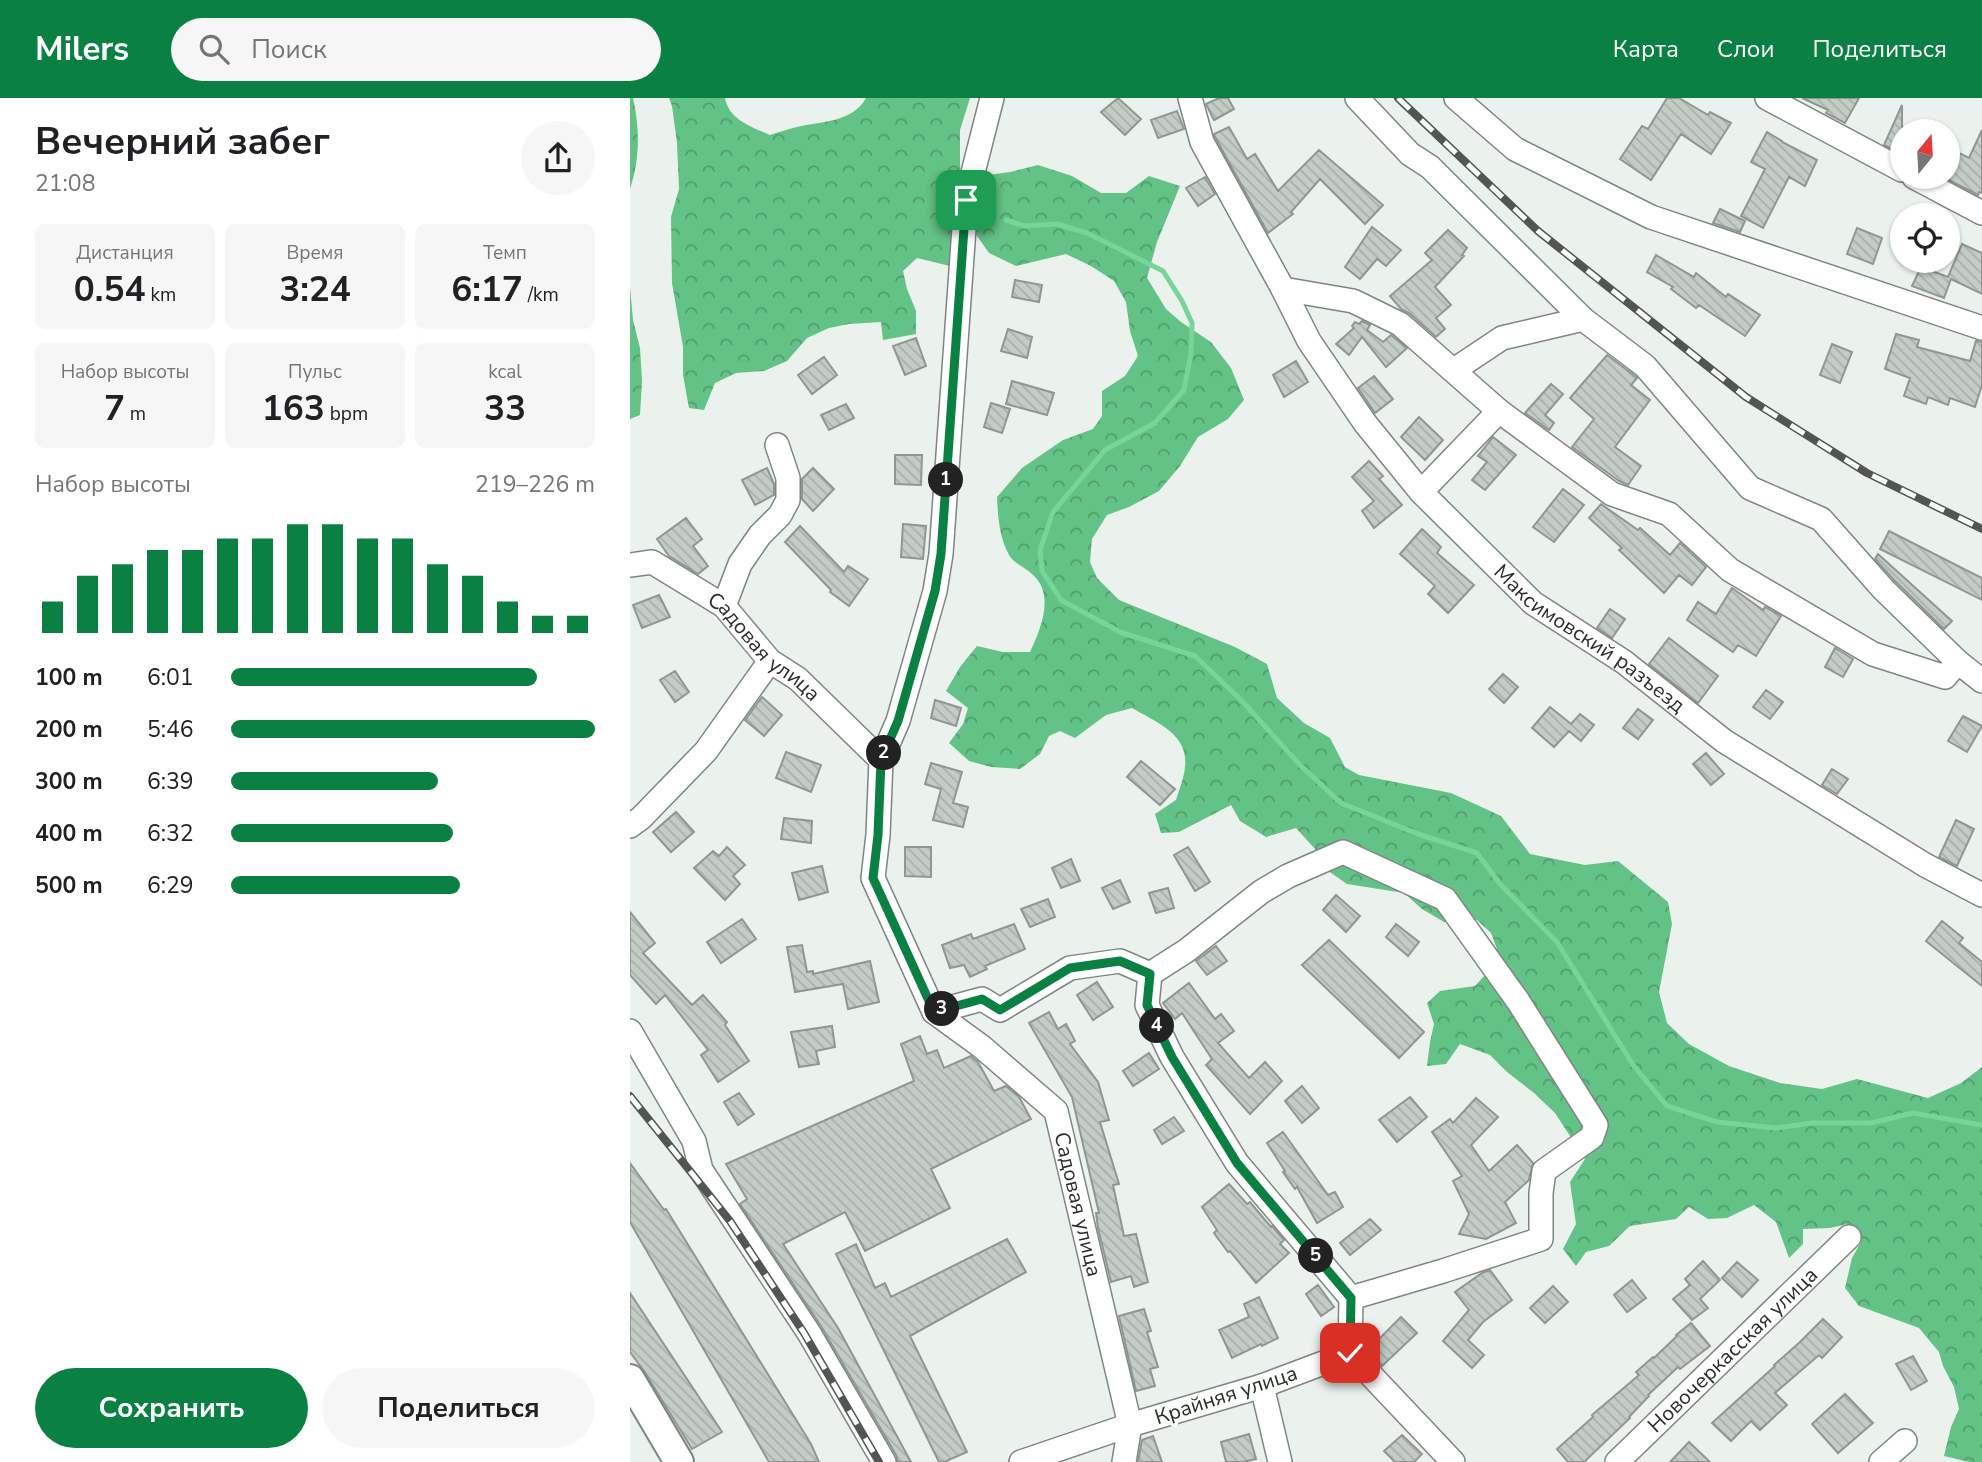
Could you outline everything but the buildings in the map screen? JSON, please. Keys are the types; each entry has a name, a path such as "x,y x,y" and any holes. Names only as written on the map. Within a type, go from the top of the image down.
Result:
{"street":[{"name":"Садовая улица","path":"992,98 966,200 941,554 935,591 898,721 881,760 873,878 934,1012 982,1047 1056,1111 1130,1425 1124,1462"},
{"name":"Максимовский разъезд","path":"1190,98 1202,142 1316,352 1365,423 1421,492 1534,603 1624,662 1724,741 1926,865 1982,895"},
{"path":"1357,98 1410,154 1430,167 1583,319 1644,366 1750,488 1821,519 1884,590 1958,662 1982,681"},
{"path":"1455,98 1515,149 1651,217 1982,327"},
{"path":"1767,98 1890,164"},
{"path":"1937,189 1982,213"},
{"path":"1283,289 1353,302 1400,324 1499,411 1612,494 1669,514 1730,570 1873,654 1945,677 1958,662"},
{"path":"1454,370 1502,338 1583,319"},
{"path":"1421,492 1499,411"},
{"path":"724,606 740,564 760,535 780,515 788,500 788,478 777,445"},
{"name":"Садовая улица","path":"630,565 652,562 724,606 770,661 798,679 881,760"},
{"path":"630,826 706,751 770,661"},
{"path":"1150,974 1288,876 1343,852 1445,899 1511,991 1596,1125 1592,1137 1544,1171 1541,1239 1351,1298"},
{"path":"934,1012 982,999 1000,1010 1070,968 1120,961 1150,974"},
{"path":"1150,974 1147,1005 1172,1057 1237,1163 1351,1298 1350,1353 1453,1462"},
{"path":"630,1031 694,1141 701,1170 809,1333 884,1462"},
{"name":"Новочеркасская улица","path":"1617,1462 1849,1237"},
{"name":"Крайняя улица","path":"1021,1462 1130,1425 1262,1387 1350,1353"},
{"path":"1262,1387 1280,1462"},
{"path":"634,1395 680,1462"},
{"path":"1881,1462 1905,1441"}],"green space":[{"path":"630,98 633,98 638,144 630,189"},
{"path":"669,98 725,98 727,106 736,117 770,135 844,117 860,106 866,98 970,98 960,130 960,172 953,203 954,267 917,258 903,271 916,311 916,334 883,340 881,322 829,328 807,338 787,361 764,371 736,373 715,383 704,410 689,408 683,375 683,347 672,283 671,217 679,189 677,143"},
{"path":"1038,165 1072,176 1101,193 1126,193 1149,176 1180,186 1157,242 1147,278 1166,309 1211,342 1231,368 1244,400 1228,419 1198,437 1180,466 1159,491 1107,515 1092,539 1090,562 1097,578 1119,600 1235,647 1267,664 1277,698 1304,723 1330,738 1345,767 1359,775 1451,793 1501,816 1530,854 1585,865 1618,861 1668,902 1672,924 1659,992 1667,1023 1689,1044 1729,1066 1780,1083 1822,1089 1857,1079 1928,1098 1961,1083 1982,1067 1982,1462 1944,1456 1951,1427 1959,1409 1954,1387 1939,1352 1919,1328 1859,1306 1845,1288 1852,1258 1861,1242 1847,1224 1803,1229 1803,1244 1789,1258 1776,1222 1754,1205 1727,1218 1708,1219 1689,1207 1676,1219 1630,1226 1609,1246 1586,1252 1576,1266 1563,1249 1576,1224 1570,1182 1585,1159 1555,1113 1490,1055 1460,1044 1446,1064 1427,1066 1434,1024 1427,1003 1440,991 1475,986 1485,975 1497,949 1491,933 1477,920 1444,922 1422,909 1404,893 1347,884 1321,866 1315,849 1296,828 1266,837 1240,821 1231,805 1179,832 1161,833 1155,814 1176,800 1185,756 1182,746 1169,730 1132,708 1106,715 1075,738 1060,731 1049,736 1040,754 1020,769 991,767 969,761 949,743 963,724 968,708 946,691 960,667 977,646 1003,652 1030,652 1044,614 1044,593 1040,584 1031,573 1011,558 1003,541 997,497 1022,468 1063,440 1093,429 1102,416 1102,391 1125,376 1138,356 1130,331 1126,302 1114,281 1066,254 1016,266 989,253 977,236 972,214 979,188 988,175"},
{"path":"630,287 633,320 640,348 642,381 640,415 630,419"}],"waterway":[{"path":"1006,220 1024,226 1057,224 1087,233 1163,271 1192,323 1191,353 1184,390 1155,423 1105,450 1053,512 1040,550 1042,571 1061,600 1120,632 1195,656 1242,701 1301,766 1341,803 1418,834 1477,853 1500,884 1557,942 1633,1065 1667,1106 1717,1122 1776,1128 1812,1123 1871,1123 1913,1113 1982,1125"}],"railway":[{"path":"1398,98 1538,231 1746,397 1867,473 1982,529"},
{"path":"630,1096 730,1221 804,1333 879,1462"}],"route":[{"path":"966,200 941,554 935,591 898,721 881,760 873,878 934,1012 982,999 1000,1010 1070,968 1120,961 1150,974 1147,1005 1172,1057 1237,1163 1351,1298 1350,1353"}]}
